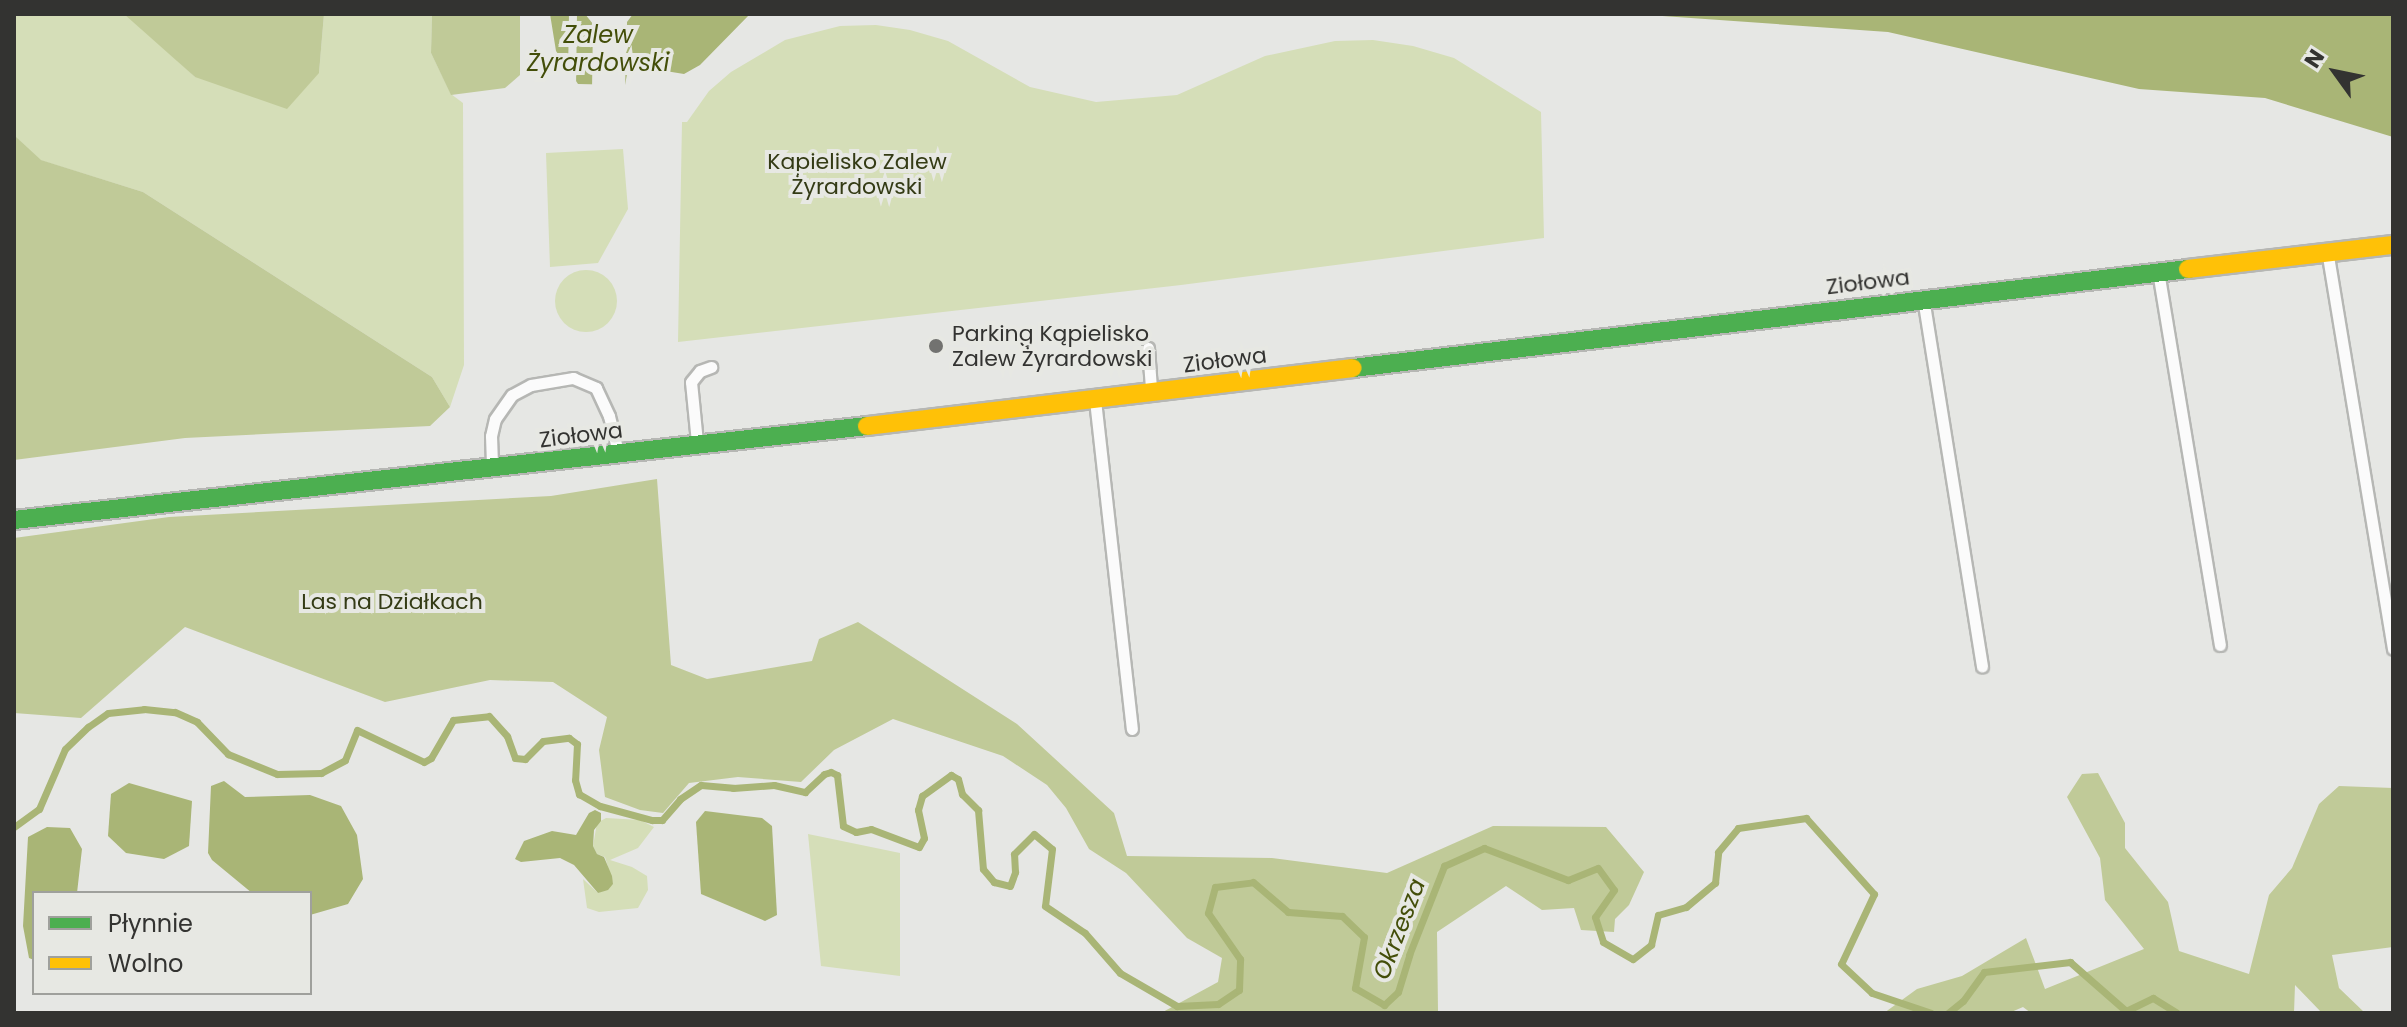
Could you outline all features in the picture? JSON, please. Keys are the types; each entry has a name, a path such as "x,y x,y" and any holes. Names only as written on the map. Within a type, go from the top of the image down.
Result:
{"street":[{"name":"Ziołowa","path":"14,520 698,446 2393,245"}],"lane":[{"path":"2328,252 2393,649"},
{"path":"2158,272 2220,645"},
{"path":"1924,300 1982,666"},
{"path":"1148,348 1152,393"},
{"path":"698,446 691,382 696,373 711,367"},
{"path":"493,469 491,436 501,409 524,388 560,379 585,381 596,388 609,416 619,454"},
{"path":"1095,400 1132,729"}],"green space":[{"path":"14,14 129,15 195,77 319,73 324,14 432,14 431,53 451,94 463,103 464,365 450,407 432,377 143,192 40,160 14,135"},
{"path":"124,14 324,14 319,73 287,109 195,77"},
{"path":"432,14 520,14 520,75 505,88 451,95 431,53"},
{"name":"Kapielisko Zalew Żyrardowski","path":"876,25 910,30 948,41 1030,87 1096,102 1177,95 1265,56 1335,41 1373,40 1413,46 1454,58 1541,112 1544,238 1181,285 678,342 682,122 687,122 709,91 731,72 785,40 840,26"},
{"path":"14,135 41,160 143,192 432,377 450,407 430,426 185,438 14,460"},
{"path":"623,149 628,209 598,263 550,267 546,153"},
{"path":"586,270 608,279 617,301 608,323 586,332 564,323 555,301 564,279"},
{"name":"Las na Działkach","path":"657,479 671,665 707,679 812,661 819,639 858,622 1017,724 1114,813 1127,856 1272,858 1387,873 1493,826 1606,827 1644,872 1629,905 1615,919 1614,932 1581,930 1574,908 1542,910 1506,886 1437,932 1438,1011 1435,1013 1161,1013 1218,982 1222,958 1187,938 1126,873 1089,849 1066,808 1047,785 1003,756 893,719 834,750 801,782 738,777 689,783 663,813 640,810 605,797 599,750 607,717 553,682 490,680 385,702 185,627 81,718 14,713 14,538 169,517 551,496"},
{"path":"2098,773 2125,823 2125,848 2168,902 2179,951 2249,974 2269,895 2292,868 2319,804 2339,786 2393,788 2393,947 2332,955 2339,988 2365,1013 2322,1013 2295,985 2294,1013 2031,1013 2023,1007 2009,1013 1884,1013 1917,989 1962,976 2026,938 2045,989 2144,949 2105,900 2100,858 2067,797 2082,774"},
{"path":"606,818 640,820 654,827 638,848 610,860 647,876 648,890 638,908 599,912 587,908 583,879 598,893 613,884 605,857 597,854 593,846 597,823"},
{"path":"808,834 900,853 900,976 821,966"}],"water":[{"name":"Zalew Żyrardowski","path":"550,14 750,14 700,65 684,74 641,67 628,69 625,85 578,84 556,51"},
{"path":"1634,14 2393,14 2393,137 2265,98 2139,89 1888,32"},
{"path":"224,781 245,797 310,795 341,806 357,835 363,879 348,904 312,914 312,891 250,891 212,860 208,853 211,786"},
{"path":"129,783 192,801 189,846 164,859 126,853 108,836 111,794"},
{"path":"595,810 601,813 601,821 594,830 593,846 597,854 604,857 612,876 613,884 608,890 598,893 574,865 560,858 521,862 515,859 524,841 552,831 576,835 589,813"},
{"path":"705,811 762,818 772,826 777,915 765,921 701,894 696,822"},
{"path":"47,827 70,828 82,849 77,891 32,891 32,959 29,958 23,926 28,837"}],"pier":[{"path":"569,14 577,14 576,87 568,76"},
{"path":"585,14 633,14 627,22 625,89 592,89 593,24"}],"waterway":[{"name":"Okrzesza","path":"14,827 39,809 65,749 88,727 108,713 144,709 175,712 197,722 228,754 277,774 321,773 345,760 357,730 424,762 431,758 453,720 489,716 507,736 515,758 525,759 543,741 569,738 577,744 575,780 579,794 600,806 652,820 662,820 680,799 701,785 733,788 774,785 805,792 824,774 831,772 837,775 843,826 856,832 871,829 919,847 924,838 918,810 922,796 951,775 958,779 962,794 978,810 983,869 994,882 1010,886 1015,872 1014,854 1034,834 1052,849 1045,906 1085,933 1120,973 1177,1006 1218,1004 1239,990 1240,959 1208,913 1215,887 1253,882 1288,912 1342,916 1364,937 1355,988 1384,1005 1398,992 1444,866 1484,848 1568,880 1598,868 1614,890 1595,917 1603,942 1633,959 1651,945 1658,915 1686,907 1715,883 1718,852 1738,828 1806,818 1874,894 1841,964 1872,993 1931,1013"},
{"name":"Okrzesza","path":"1948,1013 1963,1001 1984,972 2070,962 2126,1011 2153,998 2177,1013"}],"traffic: fast":[{"path":"1353,368 2188,269"},
{"path":"14,520 867,426"}],"traffic: slow":[{"path":"2188,269 2393,245"},
{"path":"867,426 1353,368"}],"place":[{"name":"Parking Kąpielisko Zalew Żyrardowski","path":"936,346"}]}
